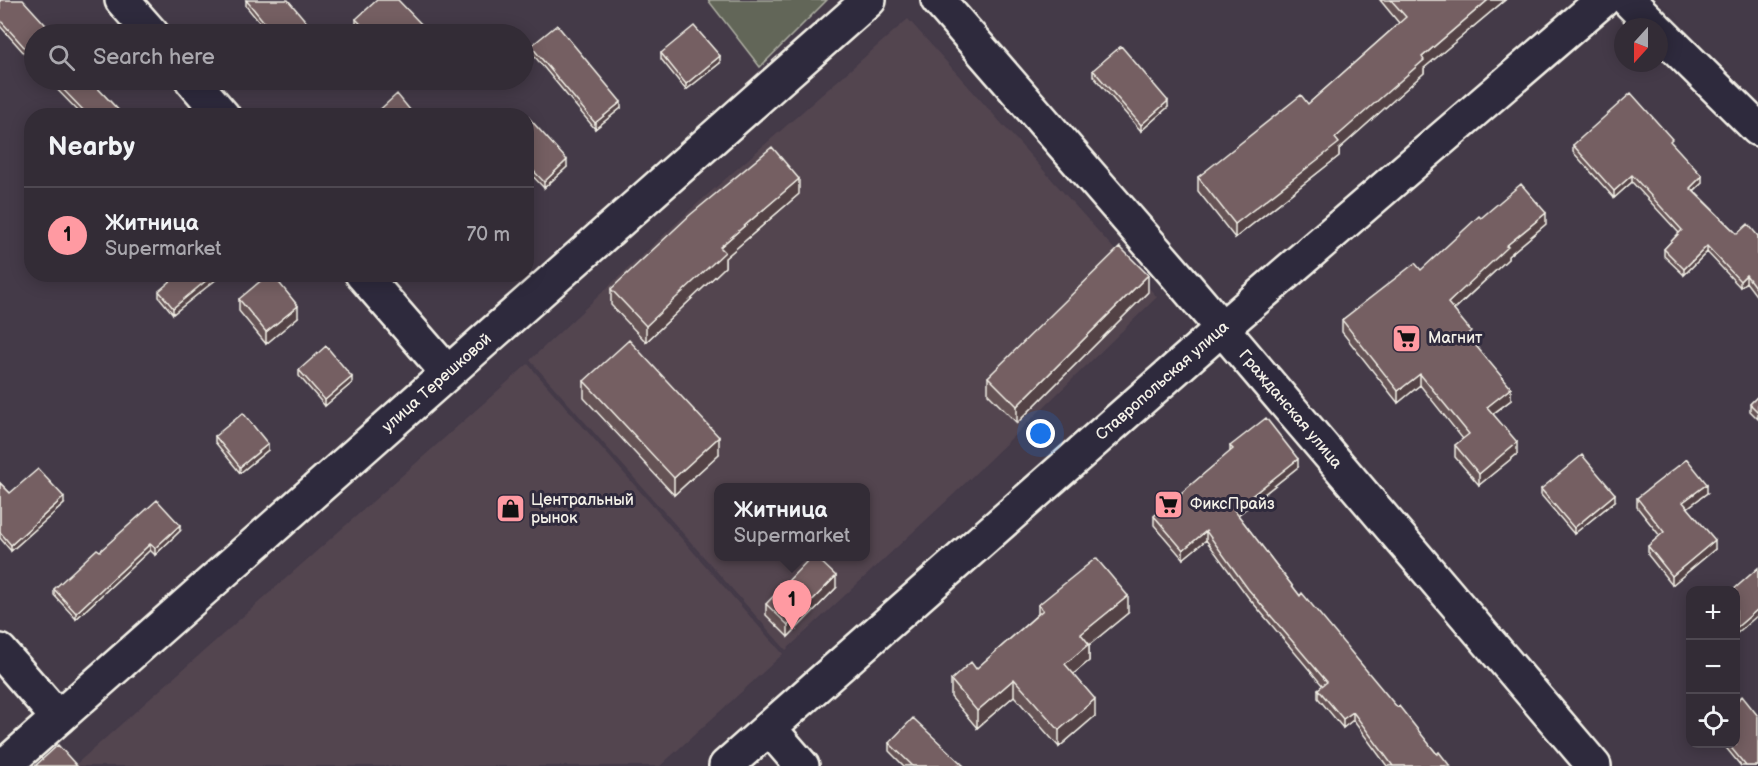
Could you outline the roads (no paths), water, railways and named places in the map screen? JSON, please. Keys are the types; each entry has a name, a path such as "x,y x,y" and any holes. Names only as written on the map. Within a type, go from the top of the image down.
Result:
{"street":[{"path":"122,0 143,24"},
{"name":"улица Терешковой","path":"4,766 869,0"},
{"name":"Гражданская улица","path":"938,0 1594,766"},
{"name":"Ставропольская улица","path":"726,766 1221,329 1603,0"},
{"path":"1628,0 1646,18"},
{"path":"1668,40 1758,129"},
{"path":"201,90 216,108"},
{"path":"369,282 447,372"},
{"path":"0,651 58,718"},
{"path":"769,728 802,766"}],"place":[{"name":"Магнит","path":"1407,338"},
{"name":"ФиксПрайз","path":"1169,504"},
{"name":"Центральный рынок","path":"510,509"},
{"name":"Житница","path":"792,630"}]}
